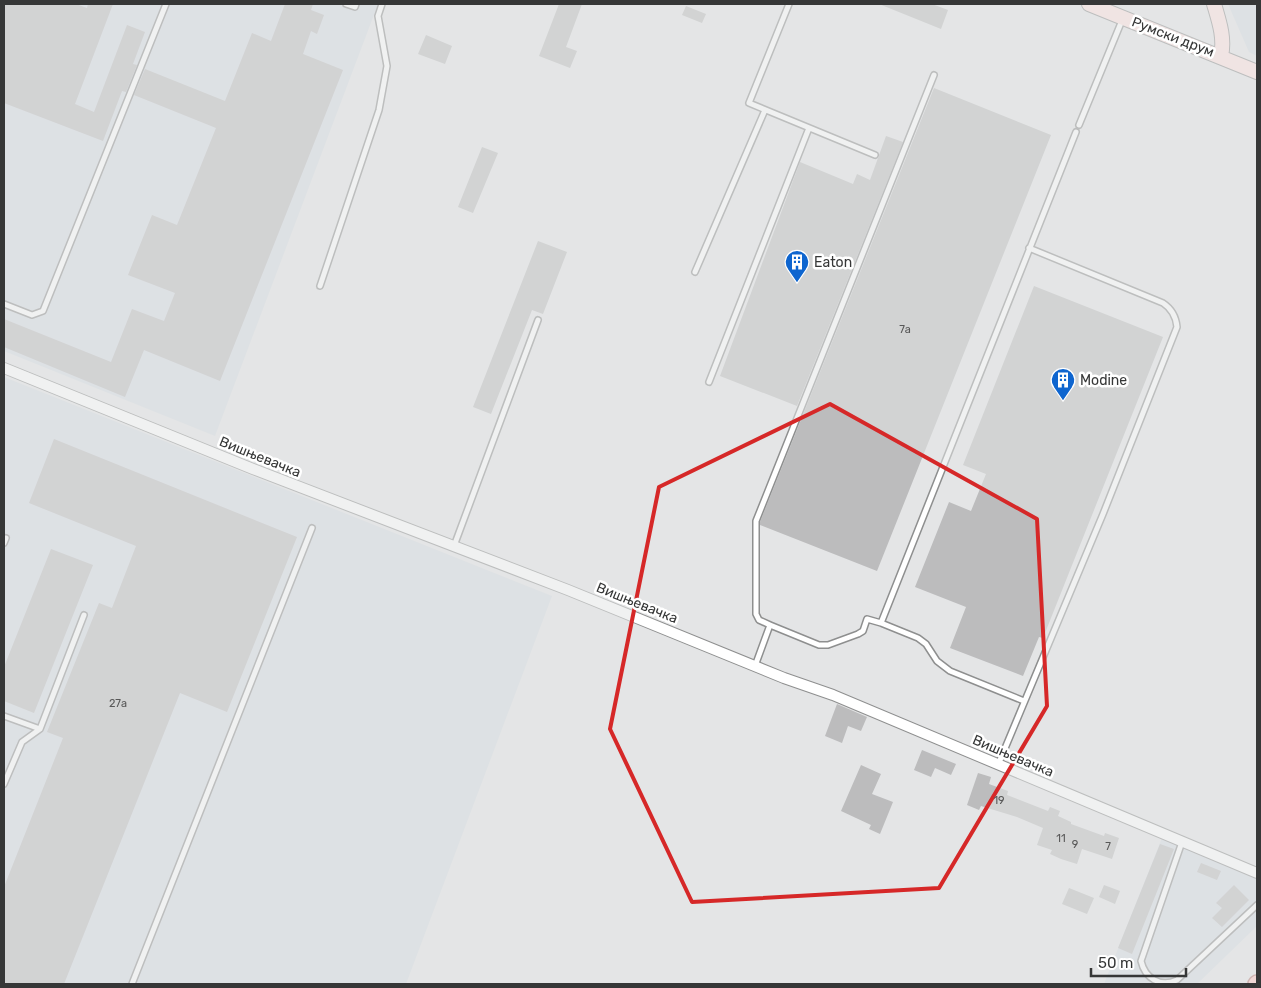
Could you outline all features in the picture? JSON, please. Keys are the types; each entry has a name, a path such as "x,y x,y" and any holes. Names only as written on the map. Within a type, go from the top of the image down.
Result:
{"main road":[{"name":"Румски друм","path":"1089,4 1257,72"},
{"path":"1214,4 1222,34 1223,46 1221,56"}],"street":[{"name":"Вишњевачка","path":"4,368 253,469 568,590 755,666 833,695 1257,873"}],"lane":[{"path":"4,304 32,315 43,310 166,4"},
{"path":"346,4 355,7 356,4"},
{"path":"320,286 379,110 387,66 378,16 382,4"},
{"path":"789,4 749,103 875,155"},
{"path":"1079,125 1123,18"},
{"path":"934,75 756,522 756,614 759,620 819,645 828,645 858,634 863,631 867,618 918,638 926,644 937,661 950,671 1024,701"},
{"path":"695,272 765,110"},
{"path":"709,382 809,128"},
{"path":"881,623 1076,132"},
{"path":"998,765 1103,514 1177,327 1175,316 1168,306 1163,303 1029,248"},
{"path":"454,546 538,320"},
{"path":"132,984 312,528"},
{"path":"4,784 22,742 40,728 84,615"},
{"path":"755,666 770,625"},
{"path":"4,716 40,728"},
{"path":"1182,842 1142,961 1145,973 1149,978 1166,983 1176,980 1257,905"}],"highlighted area":[{"path":"830,404 1037,519 1047,706 939,888 692,902 610,729 659,487"}],"shaded area":[{"path":"4,4 378,4 215,436 4,351"},
{"path":"1228,4 1257,4 1257,56 1249,52"},
{"path":"4,377 552,596 406,984 4,984"},
{"path":"1162,838 1257,876 1257,926 1197,984 1104,984"}],"building":[{"path":"4,4 76,4 87,8 88,4 113,4 75,104 94,112 127,25 145,32 133,64 137,65 126,92 122,91 103,141 4,103"},
{"path":"285,4 313,4 311,10 324,15 317,34 311,31 303,54 343,70 220,381 144,350 125,397 4,347 4,319 111,362 132,309 164,321 175,293 128,275 152,215 177,225 216,128 134,95 145,69 225,101 252,33 271,41"},
{"path":"559,4 582,4 566,47 577,51 570,68 539,56"},
{"path":"879,4 932,4 948,10 941,29"},
{"path":"686,6 706,14 702,23 682,15"},
{"path":"426,35 452,46 445,64 418,54"},
{"path":"934,88 1051,135 877,571 760,525 760,522"},
{"name":"Eaton","path":"886,136 903,142 797,406 720,376 800,162 853,184 857,174 870,180"},
{"path":"482,147 498,153 473,213 458,207"},
{"path":"538,241 567,252 543,314 532,310 491,414 473,407"},
{"path":"1034,286 1163,337 1043,638 1039,637 1023,676 950,648 966,607 915,587 949,502 971,511 986,474 963,465"},
{"path":"54,439 297,537 227,712 180,693 64,984 4,984 4,887 63,738 47,732 99,603 112,608 136,546 29,503"},
{"path":"51,549 93,565 34,713 4,701 4,667"},
{"path":"837,704 867,717 861,731 848,726 842,743 825,736"},
{"path":"922,750 956,764 951,775 935,768 931,777 914,770"},
{"path":"861,765 881,774 872,794 893,802 880,834 869,829 871,825 841,811"},
{"path":"978,773 991,777 989,784 1008,791 1007,795 1048,811 1050,807 1060,811 1058,816 1071,822 1071,824 1104,836 1105,833 1119,838 1112,859 1082,849 1077,864 1061,859 1050,854 1052,850 1037,845 1043,828 1017,817 981,806 979,810 967,805"},
{"path":"1160,844 1174,849 1132,954 1118,948"},
{"path":"1201,863 1221,871 1217,880 1197,872"},
{"path":"1104,885 1120,891 1115,904 1099,897"},
{"path":"1234,885 1249,900 1222,927 1212,918 1222,908 1216,903"},
{"path":"1069,888 1094,898 1087,914 1062,904"}],"place":[{"name":"Eaton","path":"797,283"},
{"name":"Modine","path":"1063,401"}]}
